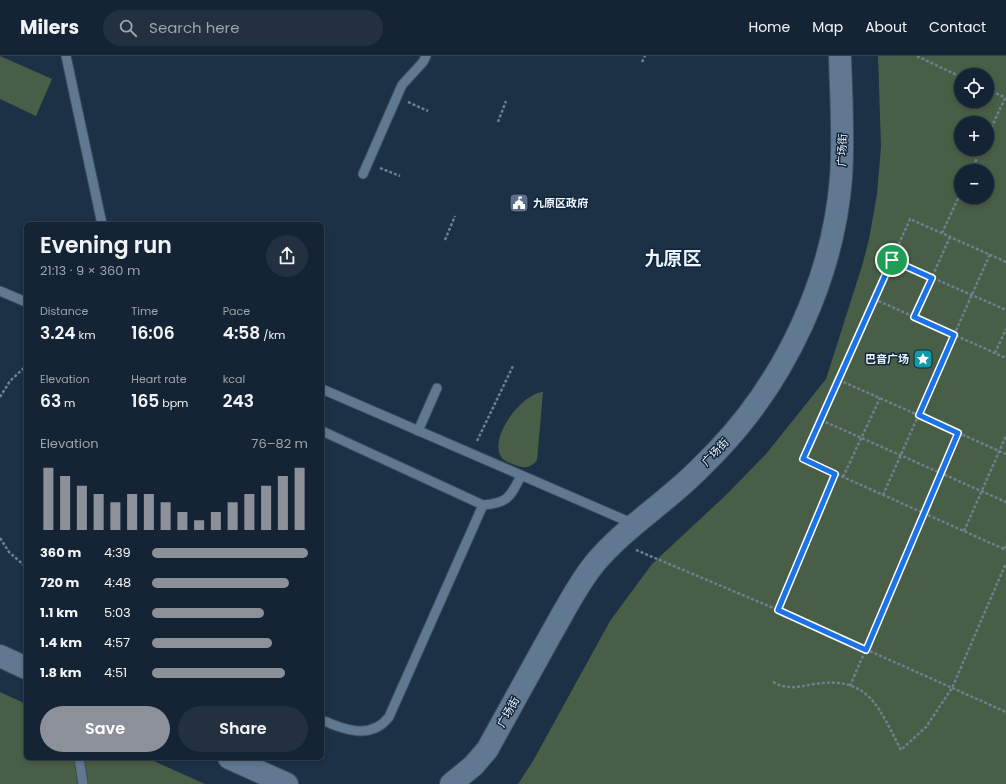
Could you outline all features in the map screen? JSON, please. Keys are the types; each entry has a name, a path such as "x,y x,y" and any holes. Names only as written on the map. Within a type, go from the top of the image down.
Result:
{"street":[{"name":"广场街","path":"451,784 473,766 487,750 586,575 611,546 634,524 683,485 746,418 770,384 802,324 822,269 835,219 841,180 843,110 840,56"},
{"path":"0,656 24,667"},
{"path":"233,760 287,784"}],"lane":[{"path":"66,56 102,222"},
{"path":"363,174 402,85 423,62 426,56"},
{"path":"0,291 24,301"},
{"path":"418,431 437,388"},
{"path":"324,390 634,524"},
{"path":"324,432 482,505 506,500 510,496 521,476"},
{"path":"324,721 341,728 358,731 381,725 389,717 482,505"},
{"path":"79,760 83,784"}],"path":[{"path":"642,62 645,56"},
{"path":"917,56 954,74"},
{"path":"994,92 1006,98 994,123"},
{"path":"404,101 428,110"},
{"path":"498,122 506,101"},
{"path":"377,166 400,176"},
{"path":"942,233 955,204"},
{"path":"445,240 455,216"},
{"path":"1006,262 910,219 803,459 1005,550 1006,544"},
{"path":"914,317 950,237"},
{"path":"883,495 990,254"},
{"path":"892,260 1006,310"},
{"path":"874,299 1006,358"},
{"path":"995,353 1006,329"},
{"path":"471,454 513,366"},
{"path":"0,397 10,381 24,368"},
{"path":"838,380 1006,454"},
{"path":"843,477 880,398"},
{"path":"821,420 1006,502"},
{"path":"850,686 958,433"},
{"path":"964,531 1006,436"},
{"path":"778,610 835,474"},
{"path":"0,538 8,552 24,565"},
{"path":"632,549 778,610 1006,712"},
{"path":"772,682 788,688 828,682 850,686 873,699 901,750 929,723 952,688 1006,563"}],"green space":[{"path":"0,56 52,79 36,116 0,99"},
{"path":"878,56 1006,56 1006,784 518,784 533,761 610,621 652,564 726,495 766,454 826,379 862,266 869,239 877,194 881,147"},
{"path":"543,392 537,460 533,464 526,467 507,462 502,458 499,450 499,440 503,429 517,408 535,394"},
{"path":"0,692 24,703 24,760 151,760 205,784 0,784"}],"place":[{"name":"九原区政府","path":"519,203"},
{"name":"巴音广场","path":"923,359"}],"district":[{"name":"九原区","path":"673,258"}],"route":[{"path":"892,260 932,278 914,317 954,335 919,415 958,433 866,650 778,610 835,474 803,459 892,260"}]}
